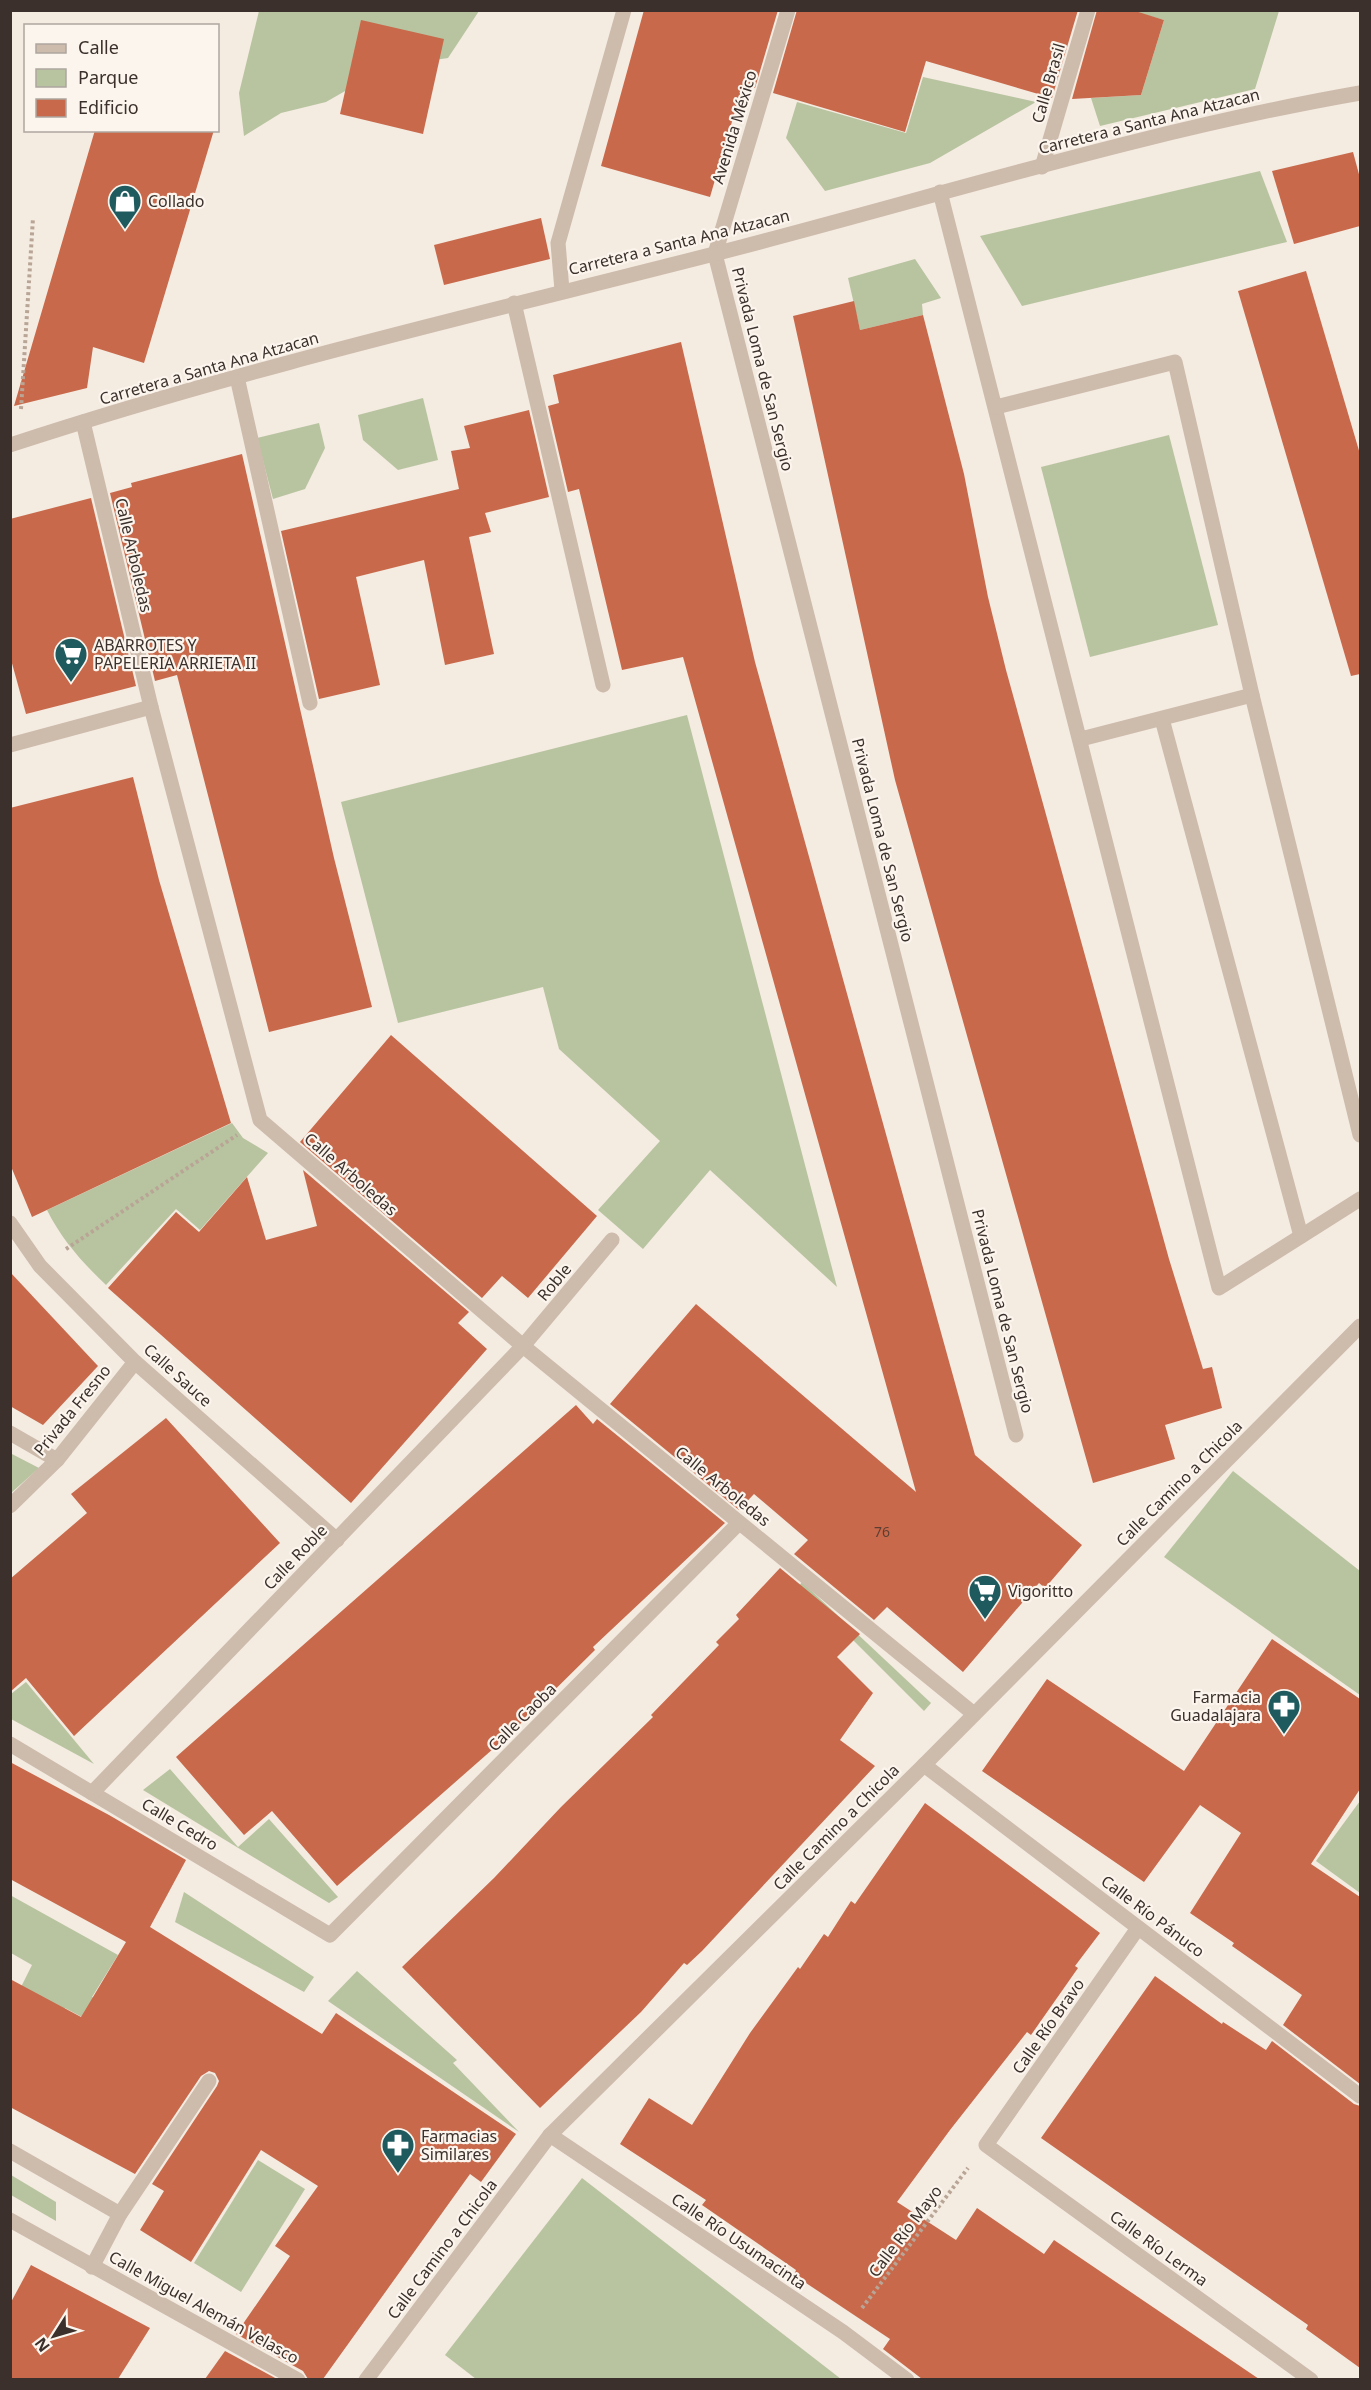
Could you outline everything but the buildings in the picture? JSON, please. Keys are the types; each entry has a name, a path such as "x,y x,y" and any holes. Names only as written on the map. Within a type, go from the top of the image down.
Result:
{"street":[{"path":"562,290 558,243 624,10"},
{"name":"Avenida México","path":"715,254 788,10"},
{"name":"Calle Brasil","path":"1042,167 1088,10"},
{"name":"Carretera a Santa Ana Atzacan","path":"14,444 237,377 562,290 715,254 940,192 1270,109 1360,93"},
{"path":"940,192 1219,1287 1360,1200"},
{"name":"Privada Loma de San Sergio","path":"715,254 1016,1435"},
{"path":"514,303 603,685"},
{"path":"996,407 1175,362 1252,695 1360,1135"},
{"path":"237,377 310,703"},
{"name":"Calle Arboledas","path":"84,422 151,707 260,1120 524,1346 974,1714"},
{"path":"1081,739 1252,695"},
{"path":"10,745 151,707"},
{"path":"1162,719 1300,1236"},
{"name":"Calle Sauce","path":"10,1223 40,1266 135,1362 336,1540"},
{"name":"Roble","path":"524,1346 612,1240"},
{"name":"Calle Camino a Chicola","path":"366,2379 550,2135 924,1765 1360,1326"},
{"name":"Calle Roble","path":"92,1793 524,1346"},
{"name":"Privada Fresno","path":"10,1506 57,1460 135,1362"},
{"path":"10,1433 57,1460"},
{"name":"Calle Caoba","path":"330,1935 739,1523"},
{"name":"Calle Cedro","path":"10,1744 330,1935"},
{"name":"Calle Río Pánuco","path":"924,1765 1360,2096"},
{"name":"Calle Río Bravo","path":"986,2145 1138,1928"},
{"name":"Calle Miguel Alemán Velasco","path":"92,2267 120,2214 209,2081"},
{"name":"Calle Río Usumacinta","path":"550,2135 843,2332 907,2379"},
{"name":"Calle Río Lerma","path":"986,2145 1311,2379"},
{"path":"10,2151 120,2214"},
{"name":"Calle Miguel Alemán Velasco","path":"10,2220 298,2379"}],"path":[{"path":"14,444 25,368 33,218"},
{"path":"40,1266 260,1120"},
{"name":"Calle Río Mayo","path":"843,2332 986,2145"}],"green space":[{"path":"259,11 479,11 448,58 387,67 326,102 281,113 244,136 239,93"},
{"path":"1132,11 1279,11 1255,89 1100,126 1091,98 1141,95 1164,20"},
{"path":"923,77 1036,102 930,163 825,191 786,138 797,102 906,133"},
{"path":"1260,171 1287,242 1022,306 980,236"},
{"path":"915,259 941,298 922,304 923,315 860,330 848,278"},
{"path":"423,398 438,460 398,470 363,440 358,415"},
{"path":"319,423 325,448 305,489 273,499 257,438"},
{"path":"1169,435 1218,625 1090,657 1041,467"},
{"path":"687,715 837,1287 710,1170 643,1249 598,1210 660,1141 559,1049 543,987 398,1023 341,802"},
{"path":"232,1123 243,1138 268,1153 200,1230 176,1209 106,1285 73,1250 47,1210"},
{"path":"10,1453 39,1468 11,1493 10,1493"},
{"path":"1233,1471 1360,1571 1360,1695 1164,1557"},
{"path":"802,1582 931,1703 924,1711 799,1586"},
{"path":"26,1682 94,1764 11,1719 11,1694"},
{"path":"170,1769 238,1847 269,1819 338,1897 329,1903 143,1790"},
{"path":"1360,1801 1360,1893 1316,1861"},
{"path":"184,1892 314,1977 304,1992 175,1922"},
{"path":"10,1895 118,1955 92,1997 118,2011 108,2031 65,2008 11,2107 11,2007 32,1965 11,1953"},
{"path":"357,1971 457,2060 453,2063 519,2132 328,2001"},
{"path":"258,2160 305,2189 241,2292 194,2263"},
{"path":"11,2175 56,2202 56,2221 11,2195"},
{"path":"582,2178 841,2379 476,2379 445,2355"}],"place":[{"name":"Collado","path":"125,230"},
{"name":"ABARROTES Y PAPELERIA ARRIETA II","path":"71,683"},
{"name":"Vigoritto","path":"985,1620"},
{"name":"Farmacia Guadalajara","path":"1284,1735"},
{"name":"Farmacias Similares","path":"398,2174"}]}
